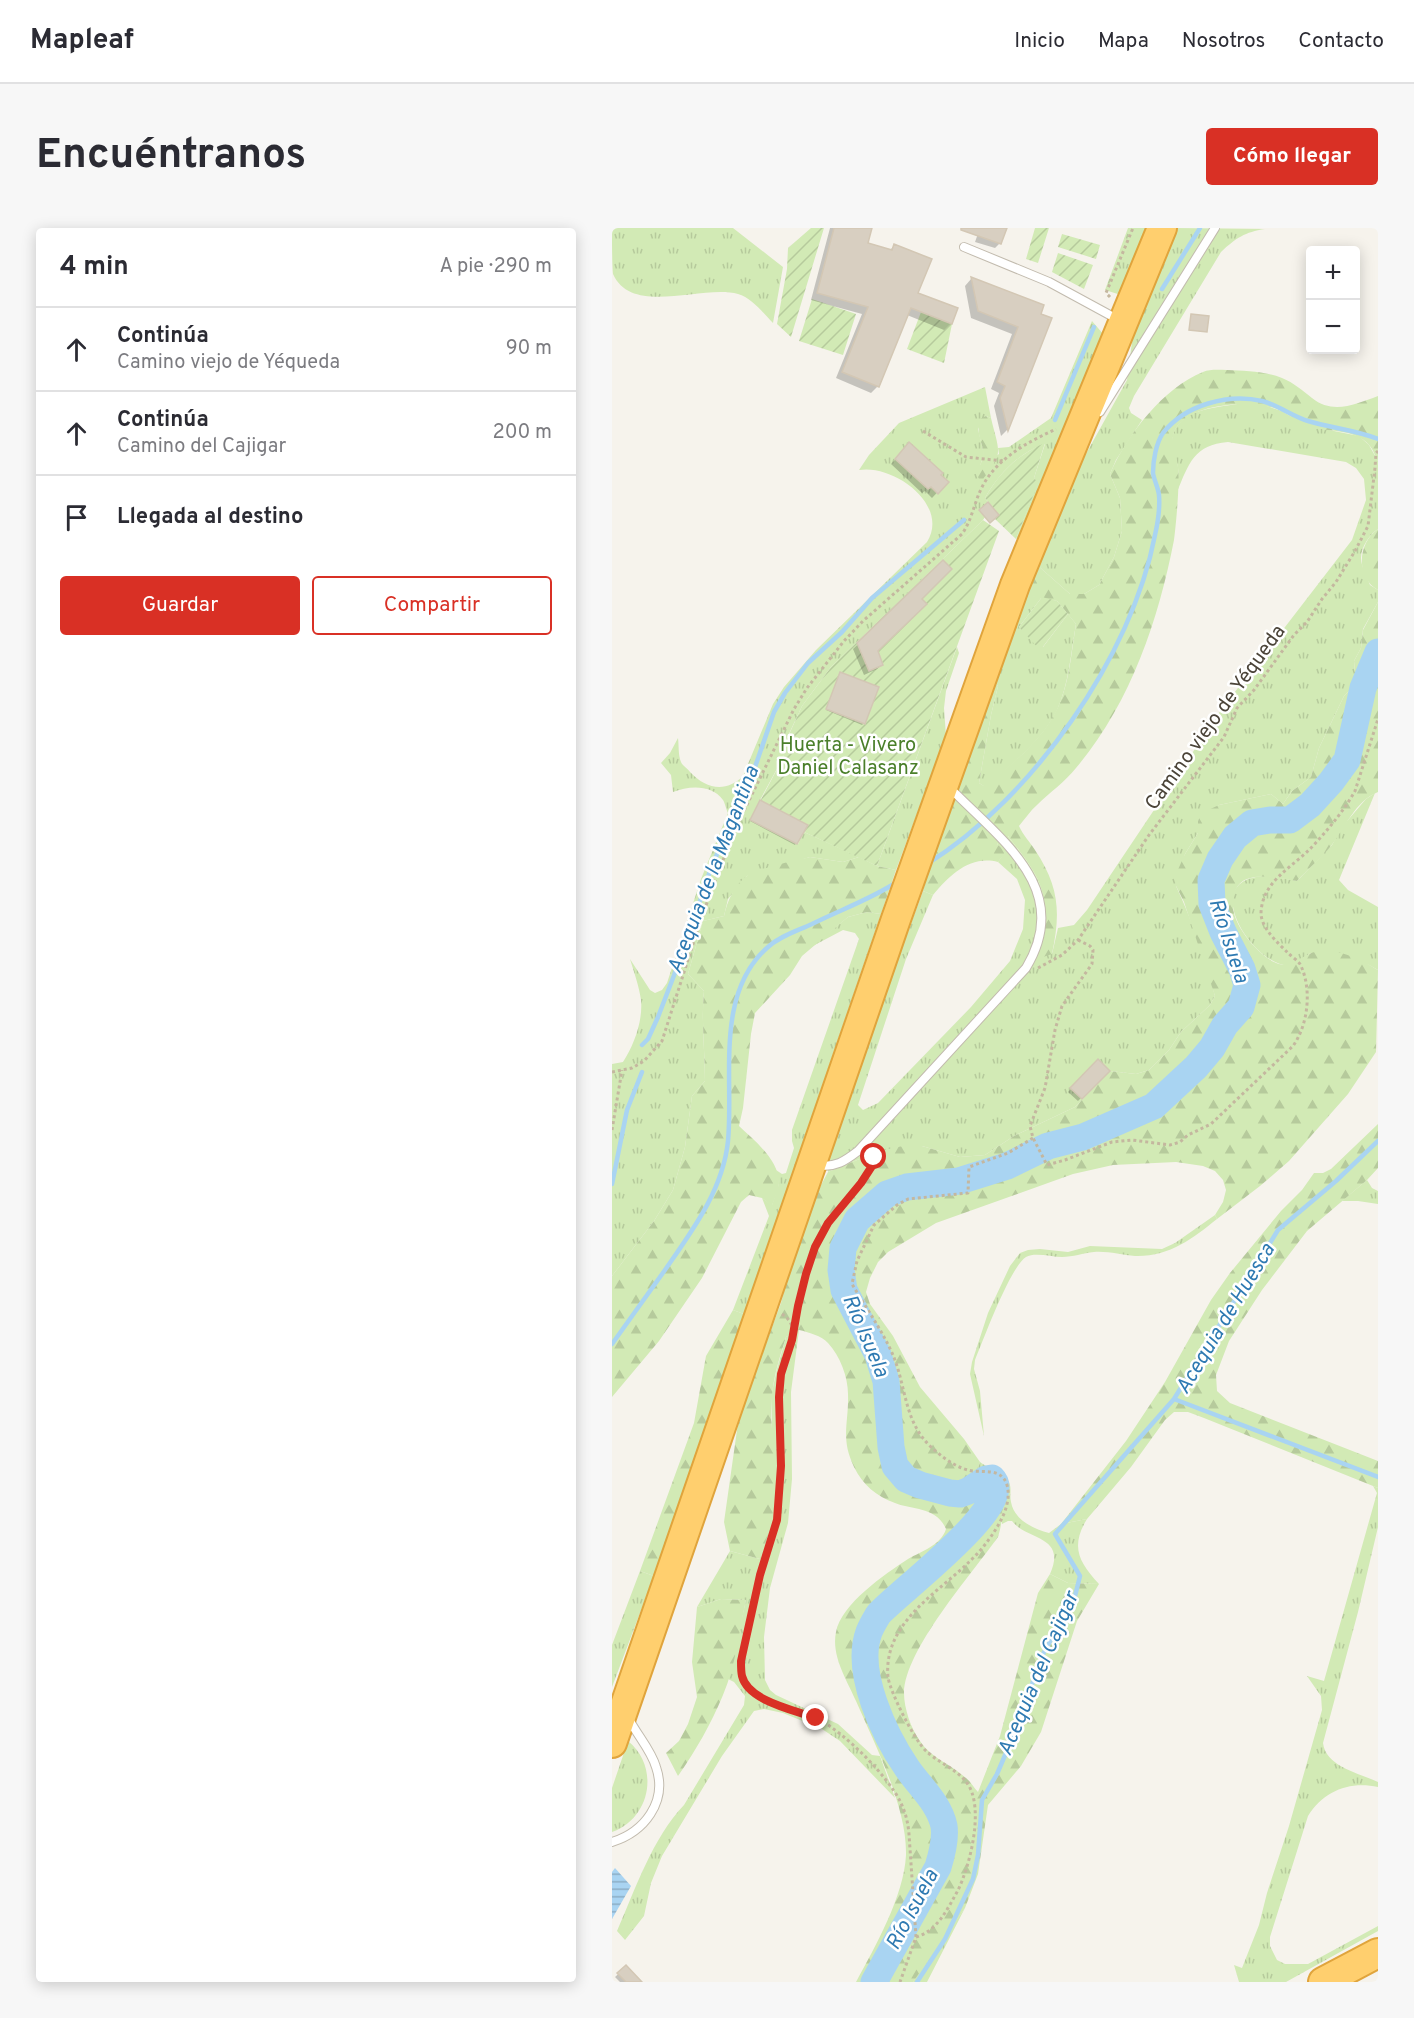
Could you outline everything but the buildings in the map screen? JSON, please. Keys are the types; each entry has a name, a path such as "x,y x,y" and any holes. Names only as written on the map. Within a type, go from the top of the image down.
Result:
{"highway":[{"path":"612,1743 618,1712 944,781 1015,585 1066,461 1090,420 1115,318 1162,228"},
{"path":"1323,1982 1378,1953"}],"lane":[{"path":"1090,420 1215,228"},
{"path":"964,247 1040,278 1115,318"},
{"path":"811,1163 829,1167 843,1162 866,1143 1026,968 1037,947 1042,928 1040,899 1038,889 1029,872 944,781"},
{"path":"612,1842 626,1837 645,1823 652,1813 659,1789 656,1765 618,1712"}],"path":[{"path":"1115,318 1113,300 1106,293 1133,228"},
{"path":"612,1072 632,1068 644,1062 662,1041 702,915 734,831 794,709 822,669 863,621 962,534 969,525 983,486 1003,461 1038,438 1090,420"},
{"path":"923,430 966,457 1003,461"},
{"name":"Camino viejo de Yéqueda","path":"1026,968 1033,969 1049,963 1062,955 1078,940 1149,835 1224,737 1237,708 1254,690 1294,635 1307,622 1355,551 1368,526 1375,458 1378,451"},
{"path":"1078,940 1090,946 1094,956 1092,964 1062,1006 1045,1088 1030,1126 1033,1138 1047,1165 1112,1142 1132,1140 1170,1145 1180,1142 1188,1135 1211,1124 1297,1040 1304,1024 1307,1004 1301,965 1264,926 1261,915 1262,906 1272,882 1308,851 1349,801 1378,718"},
{"path":"612,1130 622,1070"},
{"path":"916,1937 936,1926 963,1881 975,1833 974,1801 970,1787 965,1780 924,1749 917,1740 888,1678 890,1655 899,1632 912,1613 968,1564 997,1528 1005,1511 1008,1492 1007,1485 1000,1475 990,1471 968,1470 952,1463 924,1440 909,1413 893,1356 880,1328 852,1284 857,1261 874,1225 897,1205 908,1199 968,1193 969,1167 1008,1153 1033,1138"},
{"path":"866,1143 874,1157 874,1163 861,1183 828,1223 815,1247 806,1274 792,1340 781,1374 781,1466 777,1520 760,1575 741,1661 742,1676 746,1684 759,1697 816,1718 832,1727 869,1762 900,1801 907,1818 916,1937 900,1982"},
{"path":"763,1301 789,1319 794,1329"}],"green space":[{"path":"612,228 733,228 783,267 773,323 753,302 738,294 723,292 652,297 636,294 622,287 613,274"},
{"path":"811,228 824,228 791,337 777,324 787,269 788,248"},
{"path":"1035,228 1049,228 1038,263 1026,259"},
{"path":"1128,228 1149,228 1121,295 1105,290"},
{"path":"1175,228 1265,229 1241,236 1221,252 1134,396 1129,408 1131,413 1142,420 1116,460 1110,474 1120,498 1122,531 1114,557 1099,585 1084,594 1070,594 1036,564 1077,470 1127,380 1134,327"},
{"path":"1062,234 1100,245 1096,259 1058,247"},
{"path":"1058,253 1093,265 1084,289 1052,272"},
{"path":"812,299 856,314 843,355 799,341"},
{"path":"921,312 952,324 944,363 907,349"},
{"path":"1092,321 1104,335 1022,535 1016,539 1037,484 1034,478 1045,444 1026,453 1010,465 985,498 988,502 979,510 985,517 983,520 831,667 802,706 780,753 784,756 760,800 798,844 804,832 859,857 843,862 810,857 747,876 728,899 724,916 703,921 688,974 704,991 705,1081 692,1096 685,1147 673,1190 654,1221 612,1276 612,1064 623,1062 634,1040 641,1016 641,1000 630,959 650,990 655,993 662,990 667,983 701,879 728,813 723,800 712,791 686,788 673,792 671,775 661,763 670,753 678,738 679,756 682,763 696,778 709,785 723,787 743,776 773,704 784,687 816,650 927,542 932,528 931,514 925,501 902,480 873,470 859,470 869,455 899,423 985,387 991,418 986,416 978,429 984,454 980,466 999,454 998,448 1009,447 1051,418"},
{"path":"1248,371 1282,378 1328,406 1345,406 1378,396 1378,461 1369,445 1356,436 1305,426 1282,411 1271,407 1241,404 1210,408 1184,419 1176,428 1173,443 1178,483 1174,540 1160,601 1139,661 1112,717 1095,743 1072,773 1034,807 1019,826 1043,863 1056,900 1057,925 1052,954 1043,957 1039,948 1045,913 1041,887 1036,875 1008,836 997,844 1006,852 998,862 978,861 961,868 933,895 923,891 936,844 992,680 998,686 979,783 984,786 1040,736 1049,724 1062,697 1076,624 1057,601 1024,595 1036,564 1070,594 1084,594 1099,585 1114,557 1122,531 1120,498 1110,474 1117,459 1148,414 1174,389 1203,372"},
{"path":"1242,403 1260,404 1282,411 1304,425 1359,436 1369,445 1378,461 1378,529 1367,541 1361,558 1370,585 1378,590 1378,602 1363,629 1361,648 1354,661 1356,684 1344,696 1319,748 1311,777 1292,791 1283,804 1271,794 1219,805 1198,821 1198,833 1185,854 1176,886 1198,940 1215,996 1210,1005 1181,1032 1169,1050 1149,1070 1136,1074 1110,1071 1075,1107 1014,1136 985,1155 960,1157 922,1146 879,1151 828,1172 827,1152 923,891 933,895 906,959 858,1105 863,1110 878,1103 971,1007 1010,961 1023,929 1025,900 1017,879 998,862 1005,852 997,844 1007,835 1028,863 1041,887 1045,913 1039,948 1052,954 1058,928 1074,925 1087,910 1221,710 1352,540 1366,500 1364,479 1356,468 1346,462 1228,442 1200,451 1189,464 1177,492 1178,468 1172,443 1175,429 1181,421 1200,411"},
{"path":"986,416 991,418 998,452 994,465 981,481 975,473 983,457 979,434 980,419"},
{"path":"1045,443 1034,478 1038,483 1016,539 995,519 999,515 985,498 996,480 1010,465 1035,447"},
{"name":"Huerta - Vivero Daniel Calasanz","path":"983,520 999,531 877,866 804,832 797,844 750,820 784,756 780,754 802,706 831,667"},
{"path":"1378,529 1378,590 1366,577 1362,560 1366,543"},
{"path":"1024,595 1042,597 1019,627 1043,647 1068,614 1076,624 1067,679 1057,710 1043,732 1025,752 985,787 979,783 998,686 992,680"},
{"path":"1042,597 1057,601 1068,614 1039,649 1019,627"},
{"path":"1378,602 1378,792 1357,808 1331,846 1297,881 1266,876 1253,877 1238,886 1233,901 1234,913 1242,931 1256,948 1272,961 1288,964 1317,951 1326,951 1354,957 1378,970 1376,1052 1348,1094 1289,1161 1217,1219 1215,1215 1223,1202 1226,1190 1223,1180 1215,1171 1203,1166 1176,1162 1113,1165 1073,1174 936,1223 888,1252 878,1262 870,1278 866,1292 870,1304 893,1336 920,1387 964,1439 980,1462 976,1475 991,1487 1002,1509 998,1537 927,1634 907,1675 904,1693 909,1718 920,1741 936,1757 966,1778 978,1792 1000,1736 1038,1593 1050,1574 1068,1583 1099,1584 1077,1621 1041,1732 1021,1766 988,1805 978,1874 965,1908 913,1982 856,1982 880,1937 900,1887 906,1855 905,1836 896,1796 841,1668 836,1650 836,1632 846,1611 865,1591 899,1565 935,1543 944,1535 946,1529 942,1522 931,1513 888,1500 871,1489 862,1479 854,1467 847,1447 848,1387 843,1367 825,1341 799,1330 786,1337 773,1388 771,1415 776,1473 775,1495 770,1528 760,1559 730,1551 724,1522 739,1416 821,1185 828,1172 879,1151 903,1146 922,1146 960,1157 985,1155 1014,1136 1075,1107 1110,1071 1136,1074 1149,1070 1169,1050 1181,1032 1210,1005 1215,996 1184,902 1176,886 1176,874 1198,833 1198,821 1202,813 1219,805 1271,794 1283,804 1292,791 1311,777 1319,748 1344,696 1356,684 1354,661 1361,648 1363,630"},
{"path":"957,647 959,653 946,691 944,708 946,736 896,870 877,866"},
{"path":"1375,793 1339,880 1348,890 1378,907 1378,970 1369,965 1311,953 1291,965 1278,963 1264,955 1240,927 1234,911 1233,896 1240,884 1261,876 1297,881 1332,845 1342,827 1366,799"},
{"path":"810,857 843,862 859,857 877,866 896,870 881,914 867,912 848,917 802,956 790,975 755,1013 739,1126 765,1151 775,1166 779,1183 772,1206 762,1198 749,1195 741,1202 702,1278 659,1341 612,1397 612,1276 654,1221 673,1190 685,1147 692,1096 705,1081 704,991 688,974 703,921 724,916 738,884 752,873"},
{"path":"867,912 881,914 744,1314 733,1310 769,1216 762,1198 772,1205 779,1184 776,1170 782,1174 786,1173 794,1148 792,1130 859,939 855,933 843,930 811,947 848,917"},
{"path":"1378,1124 1378,1168 1307,1231 1262,1290 1229,1341 1216,1375 1217,1391 1230,1403 1378,1461 1378,1488 1188,1412 1174,1412 1165,1420 1131,1467 1087,1519 1061,1524 1126,1441 1165,1382 1211,1300 1230,1273 1314,1173 1323,1173 1331,1169"},
{"path":"1367,1180 1372,1188 1378,1191 1378,1204 1342,1201"},
{"path":"1215,1215 1217,1219 1179,1245 1147,1256 1099,1252 1066,1257 1038,1255 1026,1257 1012,1275 1005,1289 975,1360 974,1369 980,1391 984,1436 970,1374 972,1362 988,1313 1010,1266 1020,1253 1040,1249 1068,1252 1090,1246 1162,1249 1175,1243"},
{"path":"733,1310 744,1314 654,1576 640,1571 694,1423 706,1356"},
{"path":"799,1330 791,1392 792,1479 788,1523 770,1588 764,1637 765,1680 770,1690 776,1695 838,1724 872,1755 880,1756 895,1798 840,1741 822,1729 783,1713 764,1709 754,1711 722,1756 662,1856 651,1883 644,1916 625,1940 617,1931 654,1848 684,1805 744,1705 745,1696 734,1682 728,1679 746,1600 721,1599 697,1607 730,1551 760,1559 772,1421 771,1396 786,1337"},
{"path":"980,1462 1007,1479 1010,1484 1010,1499 1016,1514 1031,1526 1049,1533 1061,1524 1087,1519 1079,1538 1079,1554 1086,1568 1099,1584 1068,1583 1050,1574 1054,1561 1050,1545 1012,1521 1002,1524 1001,1503 976,1475"},
{"path":"1373,1486 1378,1488 1378,1527 1323,1743 1325,1751 1337,1764 1378,1782 1378,1787 1357,1785 1347,1787 1330,1794 1314,1807 1308,1816 1270,1937 1270,1946 1277,1960 1285,1964 1308,1964 1378,1926 1378,1931 1286,1982 1239,1982 1234,1965 1242,1968 1259,1925 1322,1710 1321,1696 1307,1676 1324,1681 1377,1493"},
{"path":"640,1571 654,1576 612,1687 612,1645"},
{"path":"721,1599 746,1600 734,1660 727,1684 713,1716 678,1776 666,1753 679,1741 688,1724 697,1697 692,1662 697,1607"},
{"path":"628,1741 638,1752 644,1764 647,1791 643,1804 635,1816 612,1832 612,1788"},
{"path":"965,1908 927,1982 913,1982 919,1971"}],"water":[{"path":"615,1868 631,1886 612,1919 612,1872"}],"waterway":[{"path":"1162,289 1200,228"},
{"path":"1055,420 1094,327"},
{"path":"927,864 966,836 1004,802 1039,763 1072,720 1100,675 1124,628 1143,581 1155,535 1159,505 1159,495 1153,473 1154,458 1163,433 1172,423 1195,408 1222,400 1249,399 1268,403 1308,421 1378,439"},
{"name":"Acequia de la Magantina","path":"642,1045 648,1039 658,1017 711,868 755,767 774,712 785,693 808,663 842,632 872,598 964,520"},
{"name":"Río Isuela","path":"874,1982 938,1867 943,1846 944,1826 938,1810 898,1755 881,1721 869,1684 865,1648 869,1632 878,1615 972,1528 988,1508 995,1491 992,1478 960,1494 950,1493 906,1479 895,1466 891,1447 886,1381 878,1355 844,1290 841,1270 843,1248 857,1220 887,1194 907,1187 959,1181 1007,1166 1048,1146 1083,1137 1154,1106 1196,1067 1212,1048 1225,1025 1241,1007 1247,985 1212,904 1211,880 1220,859 1235,837 1252,823 1290,820 1310,805 1331,782 1347,760 1363,688 1378,652"},
{"path":"612,1344 695,1225 720,1176 728,1141 730,1038 733,1013 740,988 751,966 768,947 778,940 897,882"},
{"name":"Acequia de la Magantina","path":"612,1184 627,1110 642,1072"},
{"name":"Acequia de Huesca","path":"1378,1141 1336,1181 1278,1230 1174,1399 1378,1477"},
{"name":"Acequia del Cajigar","path":"917,1982 945,1939 973,1879 978,1855 982,1800 1009,1746 1044,1652 1074,1600 1080,1576 1055,1534 1174,1399"}],"route":[{"path":"816,1718 759,1697 746,1684 742,1676 741,1661 760,1575 777,1520 781,1466 779,1397 781,1374 792,1340 806,1274 815,1247 828,1223 861,1183 874,1163 874,1157"}]}
